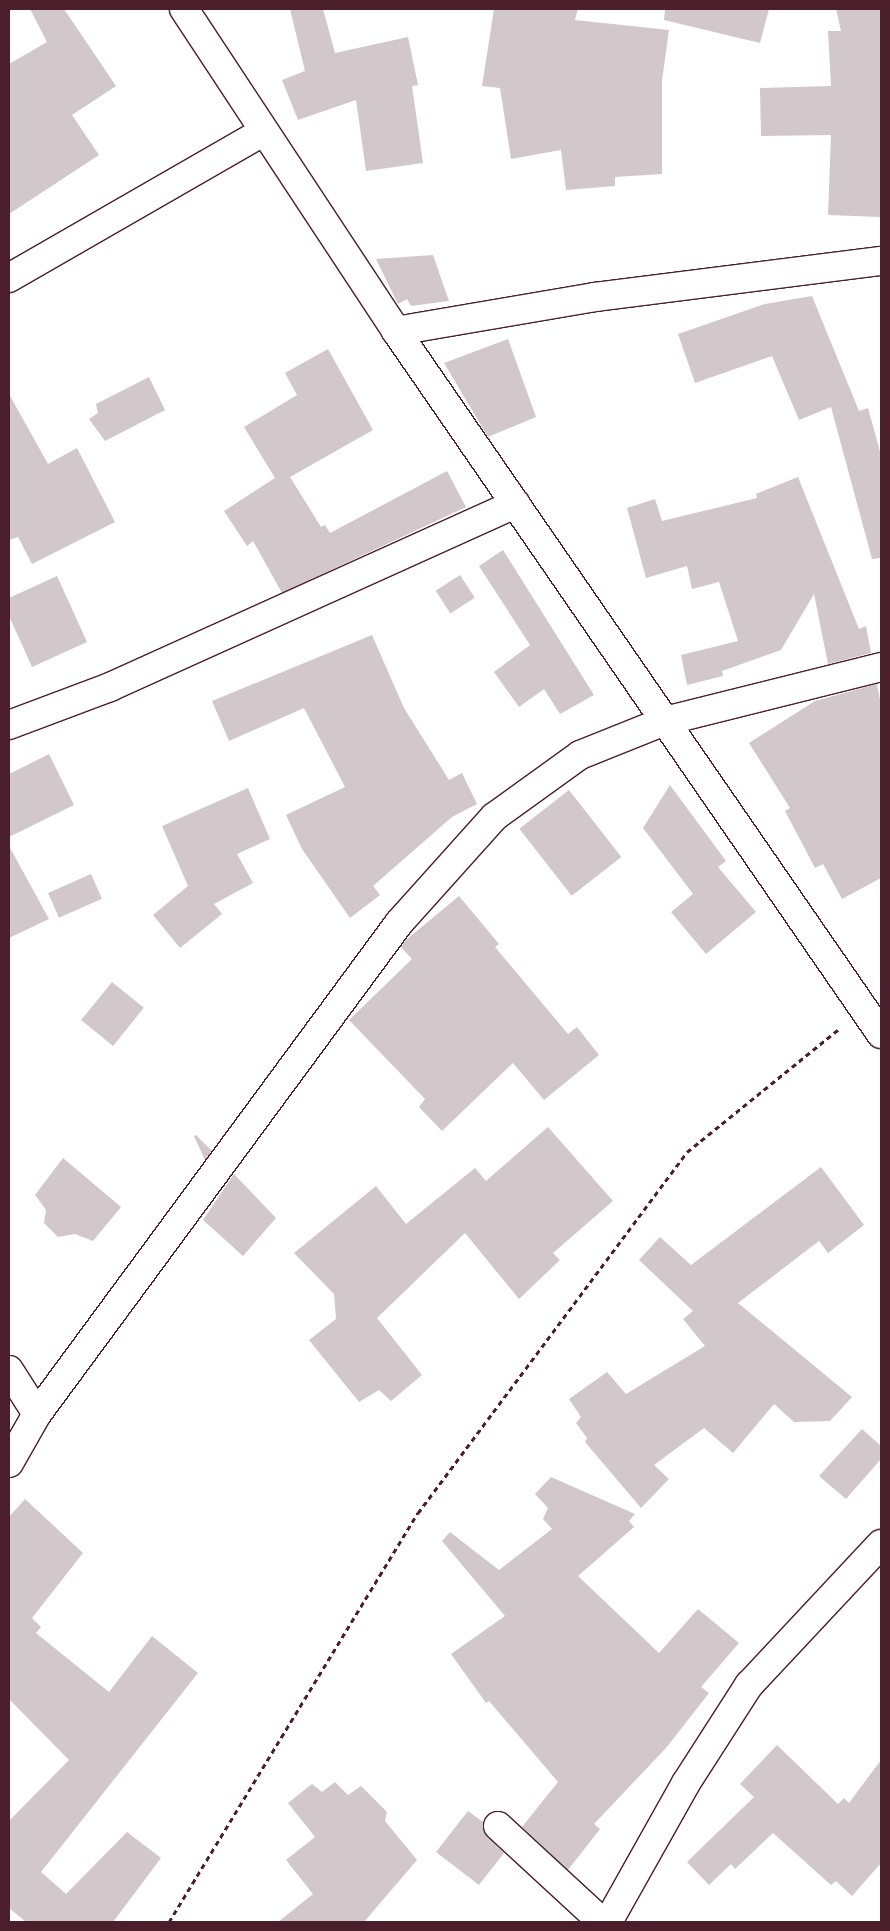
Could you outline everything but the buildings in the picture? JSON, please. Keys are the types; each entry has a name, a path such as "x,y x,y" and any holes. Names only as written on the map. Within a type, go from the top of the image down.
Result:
{"street":[{"path":"184,9 263,132 396,331 881,1034"},
{"path":"9,278 263,132"},
{"path":"396,331 595,297 881,261"},
{"path":"9,725 110,687 516,504"},
{"path":"9,1463 37,1414 399,922 494,817 580,755 665,721 881,667"},
{"path":"9,1370 37,1414"},
{"path":"608,1922 686,1783 749,1684 881,1544"},
{"path":"498,1826 602,1922"}],"path":[{"path":"169,1922 418,1512 687,1152 863,1008"}]}
